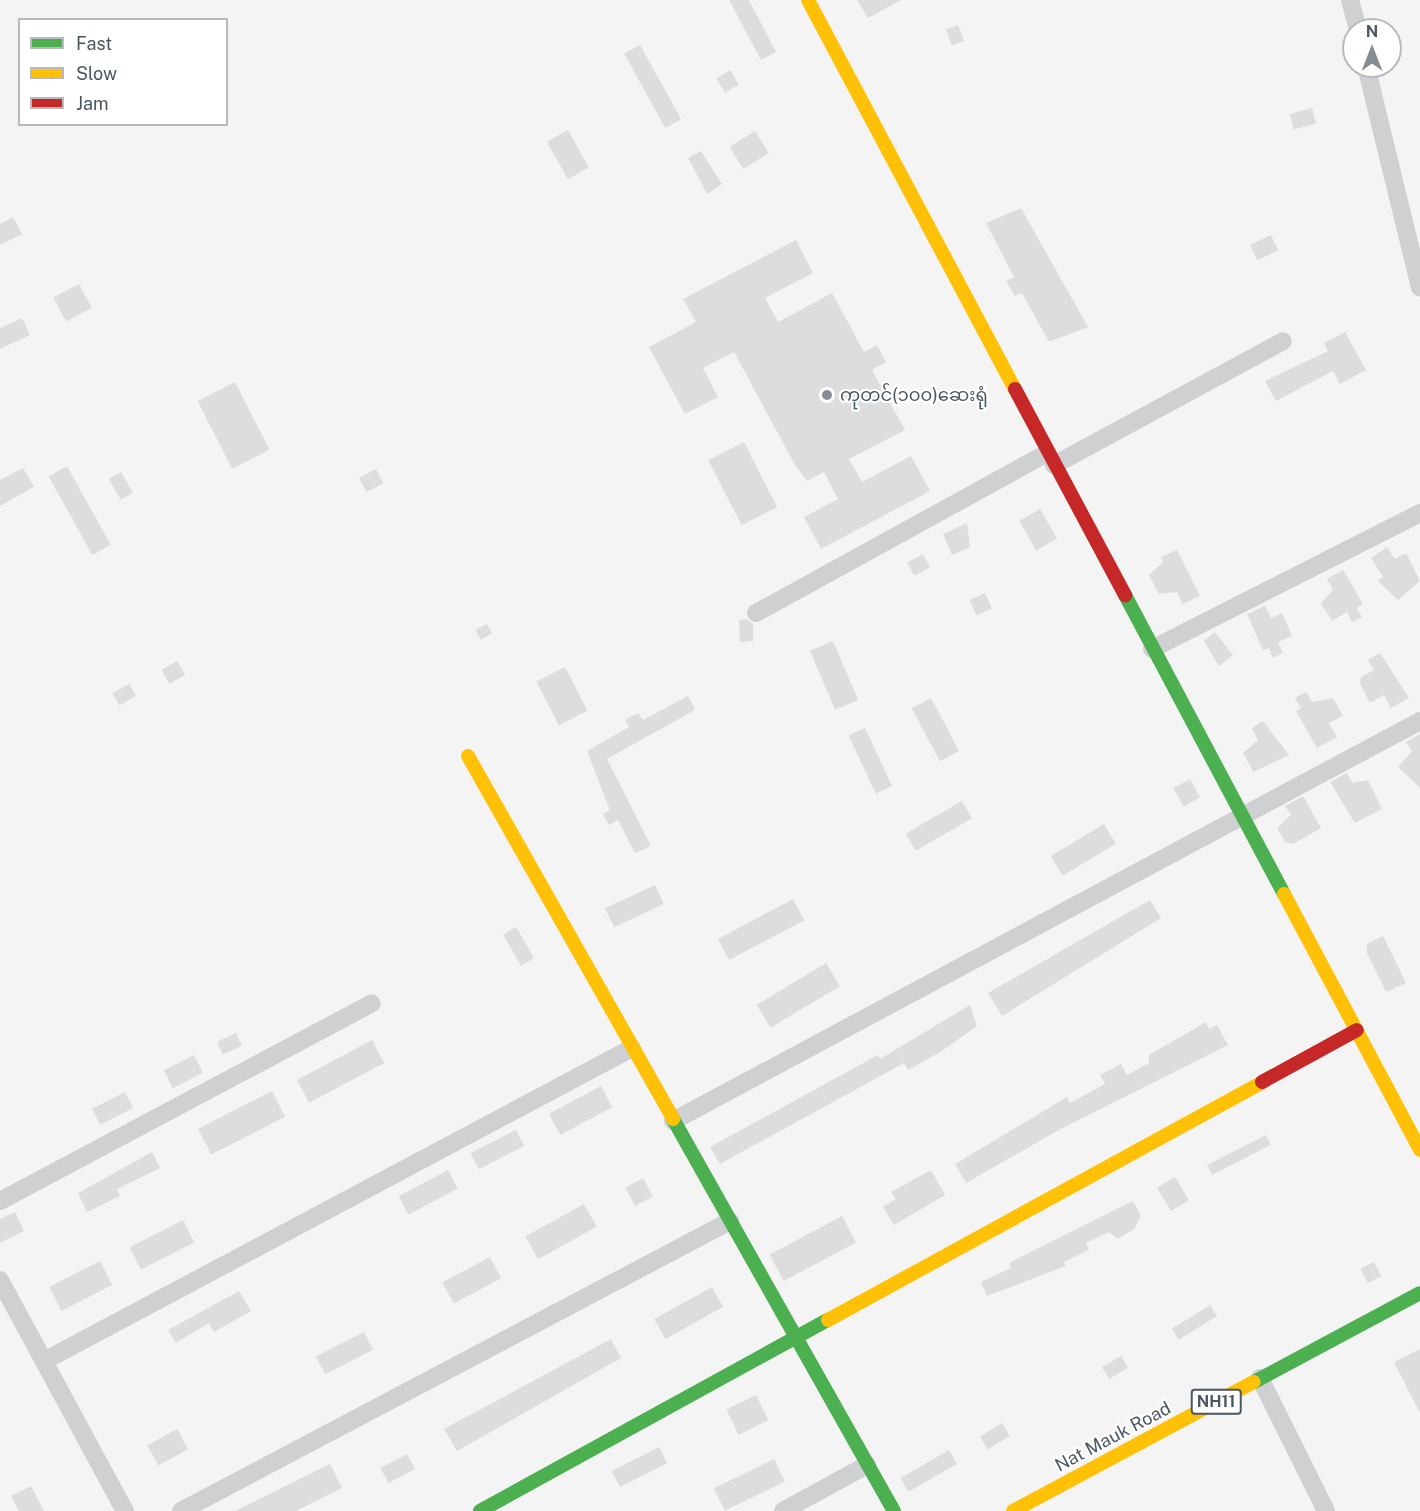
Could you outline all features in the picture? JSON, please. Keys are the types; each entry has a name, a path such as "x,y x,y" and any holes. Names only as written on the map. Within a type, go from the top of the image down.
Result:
{"main road":[{"path":"808,0 1050,459 1420,1150"},
{"path":"468,756 894,1511"},
{"path":"480,1511 1357,1030"},
{"name":"Nat Mauk Road","path":"1013,1511 1420,1293"}],"street":[{"path":"1350,0 1355,18"},
{"path":"1369,78 1420,288"},
{"path":"756,613 1050,459 1283,341"},
{"path":"1152,649 1420,513"},
{"path":"673,1121 1420,721"},
{"path":"0,1201 372,1003"},
{"path":"44,1361 632,1048"},
{"path":"181,1511 730,1221"},
{"path":"0,1280 125,1511"},
{"path":"1260,1378 1326,1511"},
{"path":"783,1511 867,1464"}],"building":[{"path":"729,0 749,0 776,52 761,60"},
{"path":"857,0 901,0 868,18"},
{"path":"958,25 964,41 952,46 946,30"},
{"path":"640,45 681,119 665,128 624,54"},
{"path":"730,70 739,85 725,93 716,78"},
{"path":"1312,108 1316,123 1294,129 1290,114"},
{"path":"568,130 589,168 568,179 547,142"},
{"path":"755,131 769,153 743,169 730,147"},
{"path":"701,151 722,184 707,194 688,158"},
{"path":"1021,208 1088,327 1049,342 1022,293 1015,296 1006,281 1014,277 986,223"},
{"path":"13,217 22,234 0,245 0,224"},
{"path":"1271,235 1278,250 1257,260 1250,245"},
{"path":"796,240 813,273 765,298 778,322 832,293 864,352 877,345 886,362 872,370 905,430 849,459 862,482 911,456 930,491 821,549 804,517 838,499 824,472 807,481 795,465 734,352 703,368 718,397 685,414 649,347 696,322 683,299"},
{"path":"79,284 92,308 66,321 53,298"},
{"path":"22,318 30,335 0,349 0,328"},
{"path":"1345,332 1366,370 1340,384 1333,371 1276,401 1265,381 1328,351 1324,343"},
{"path":"235,382 270,450 232,469 198,401"},
{"path":"744,442 777,507 742,525 708,460"},
{"path":"67,466 111,545 92,555 49,476"},
{"path":"23,468 34,487 0,506 0,480"},
{"path":"376,469 383,483 366,492 359,478"},
{"path":"121,472 133,493 121,500 109,479"},
{"path":"1040,509 1057,538 1036,550 1019,521"},
{"path":"967,523 970,547 952,555 943,534"},
{"path":"1387,547 1395,559 1406,553 1420,581 1398,600 1378,581 1383,577 1371,558"},
{"path":"1177,550 1200,596 1183,604 1177,592 1159,594 1149,575 1163,562 1161,557"},
{"path":"923,554 930,567 914,576 907,562"},
{"path":"1343,570 1363,604 1357,608 1362,617 1352,622 1347,612 1332,621 1321,603 1333,590 1327,579"},
{"path":"985,593 992,609 976,615 969,600"},
{"path":"1265,606 1271,618 1282,613 1292,636 1278,642 1283,653 1273,658 1269,648 1263,650 1247,614"},
{"path":"747,619 753,624 753,641 740,642 739,620"},
{"path":"487,624 492,634 480,640 475,630"},
{"path":"1215,632 1233,655 1219,666 1204,641"},
{"path":"833,641 858,700 835,710 810,651"},
{"path":"1380,653 1409,698 1391,708 1384,695 1370,703 1360,684 1361,677 1374,670 1368,660"},
{"path":"177,661 185,675 169,684 161,670"},
{"path":"565,667 587,711 559,725 536,682"},
{"path":"129,684 136,696 120,706 113,694"},
{"path":"1306,692 1312,702 1333,698 1343,716 1329,723 1337,737 1317,748 1296,711 1301,708 1295,698"},
{"path":"688,696 695,710 607,759 651,846 635,853 618,820 609,825 603,814 610,810 587,751 629,727 625,720 638,713 643,720"},
{"path":"931,698 959,751 940,761 912,708"},
{"path":"1263,721 1289,755 1253,772 1243,753 1258,740 1252,728"},
{"path":"865,728 892,786 876,794 849,736"},
{"path":"1420,734 1420,788 1398,767 1412,751 1406,742"},
{"path":"1347,773 1352,783 1368,780 1382,809 1355,823 1330,782"},
{"path":"1190,779 1200,797 1184,807 1173,788"},
{"path":"1303,796 1321,828 1293,844 1285,842 1277,828 1291,815 1285,806"},
{"path":"962,801 972,818 916,851 906,834"},
{"path":"1104,824 1116,844 1063,876 1051,856"},
{"path":"655,885 664,904 614,927 605,908"},
{"path":"793,899 804,920 729,960 718,939"},
{"path":"1150,900 1161,918 1002,1016 988,993"},
{"path":"516,927 534,958 521,966 503,934"},
{"path":"1383,936 1406,983 1386,992 1367,953 1367,944"},
{"path":"826,963 840,986 770,1028 757,1005"},
{"path":"970,1005 977,1026 942,1051 908,1070 904,1063 720,1164 710,1147 878,1055 880,1059"},
{"path":"1206,1022 1209,1029 1217,1025 1228,1045 1057,1131 966,1183 955,1164 1067,1097 1070,1103 1105,1084 1100,1075 1121,1064 1127,1075 1149,1063 1149,1055"},
{"path":"236,1033 242,1046 223,1055 217,1042"},
{"path":"372,1040 384,1063 309,1103 297,1080"},
{"path":"194,1055 203,1073 173,1088 164,1070"},
{"path":"601,1086 612,1107 560,1135 549,1114"},
{"path":"272,1091 285,1117 211,1155 198,1129"},
{"path":"125,1092 133,1108 100,1125 92,1109"},
{"path":"516,1130 524,1146 479,1169 471,1153"},
{"path":"1266,1135 1271,1145 1212,1175 1207,1165"},
{"path":"152,1152 160,1168 117,1189 120,1196 87,1212 78,1193"},
{"path":"448,1170 458,1189 408,1215 399,1196"},
{"path":"931,1170 945,1195 894,1225 883,1207 896,1199 891,1192"},
{"path":"1175,1177 1189,1200 1171,1211 1157,1188"},
{"path":"643,1178 653,1197 635,1206 625,1187"},
{"path":"1133,1201 1141,1216 1134,1229 1118,1239 1109,1232 1086,1243 1089,1250 1064,1262 1066,1266 987,1296 981,1282 1011,1268 1009,1263"},
{"path":"584,1204 597,1227 538,1259 525,1236"},
{"path":"15,1212 24,1231 0,1243 0,1219"},
{"path":"842,1216 856,1242 784,1281 770,1254"},
{"path":"183,1220 194,1242 141,1270 130,1247"},
{"path":"490,1257 501,1278 454,1304 442,1282"},
{"path":"100,1261 112,1285 61,1311 49,1287"},
{"path":"1374,1262 1381,1276 1368,1283 1361,1269"},
{"path":"712,1287 723,1307 665,1339 654,1319"},
{"path":"239,1291 251,1311 214,1332 209,1323 176,1343 168,1330"},
{"path":"1210,1305 1217,1316 1179,1340 1172,1329"},
{"path":"364,1332 373,1350 325,1374 316,1357"},
{"path":"611,1339 621,1358 457,1451 444,1429"},
{"path":"1420,1349 1420,1413 1394,1362"},
{"path":"1121,1356 1128,1368 1109,1379 1102,1367"},
{"path":"756,1395 768,1420 739,1435 726,1409"},
{"path":"1002,1423 1010,1436 988,1449 980,1437"},
{"path":"177,1429 188,1449 158,1466 147,1445"},
{"path":"659,1447 667,1463 620,1487 612,1471"},
{"path":"949,1450 957,1464 909,1492 901,1478"},
{"path":"407,1454 415,1469 388,1483 381,1468"},
{"path":"774,1459 785,1481 725,1511 714,1488"},
{"path":"330,1464 342,1488 296,1511 235,1511"},
{"path":"31,1486 44,1511 19,1511 11,1496"}],"traffic: fast":[{"path":"1125,595 1284,894"},
{"path":"673,1119 894,1511"},
{"path":"1254,1382 1420,1293"},
{"path":"480,1511 828,1320"}],"traffic: slow":[{"path":"808,0 1015,389"},
{"path":"468,756 673,1119"},
{"path":"1284,894 1420,1150"},
{"path":"828,1320 1262,1082"},
{"path":"1013,1511 1254,1382"}],"traffic: jam":[{"path":"1015,389 1125,595"},
{"path":"1262,1082 1357,1030"}],"place":[{"name":"ကုတင်(၁၀၀)ဆေးရုံ","path":"827,395"}]}
